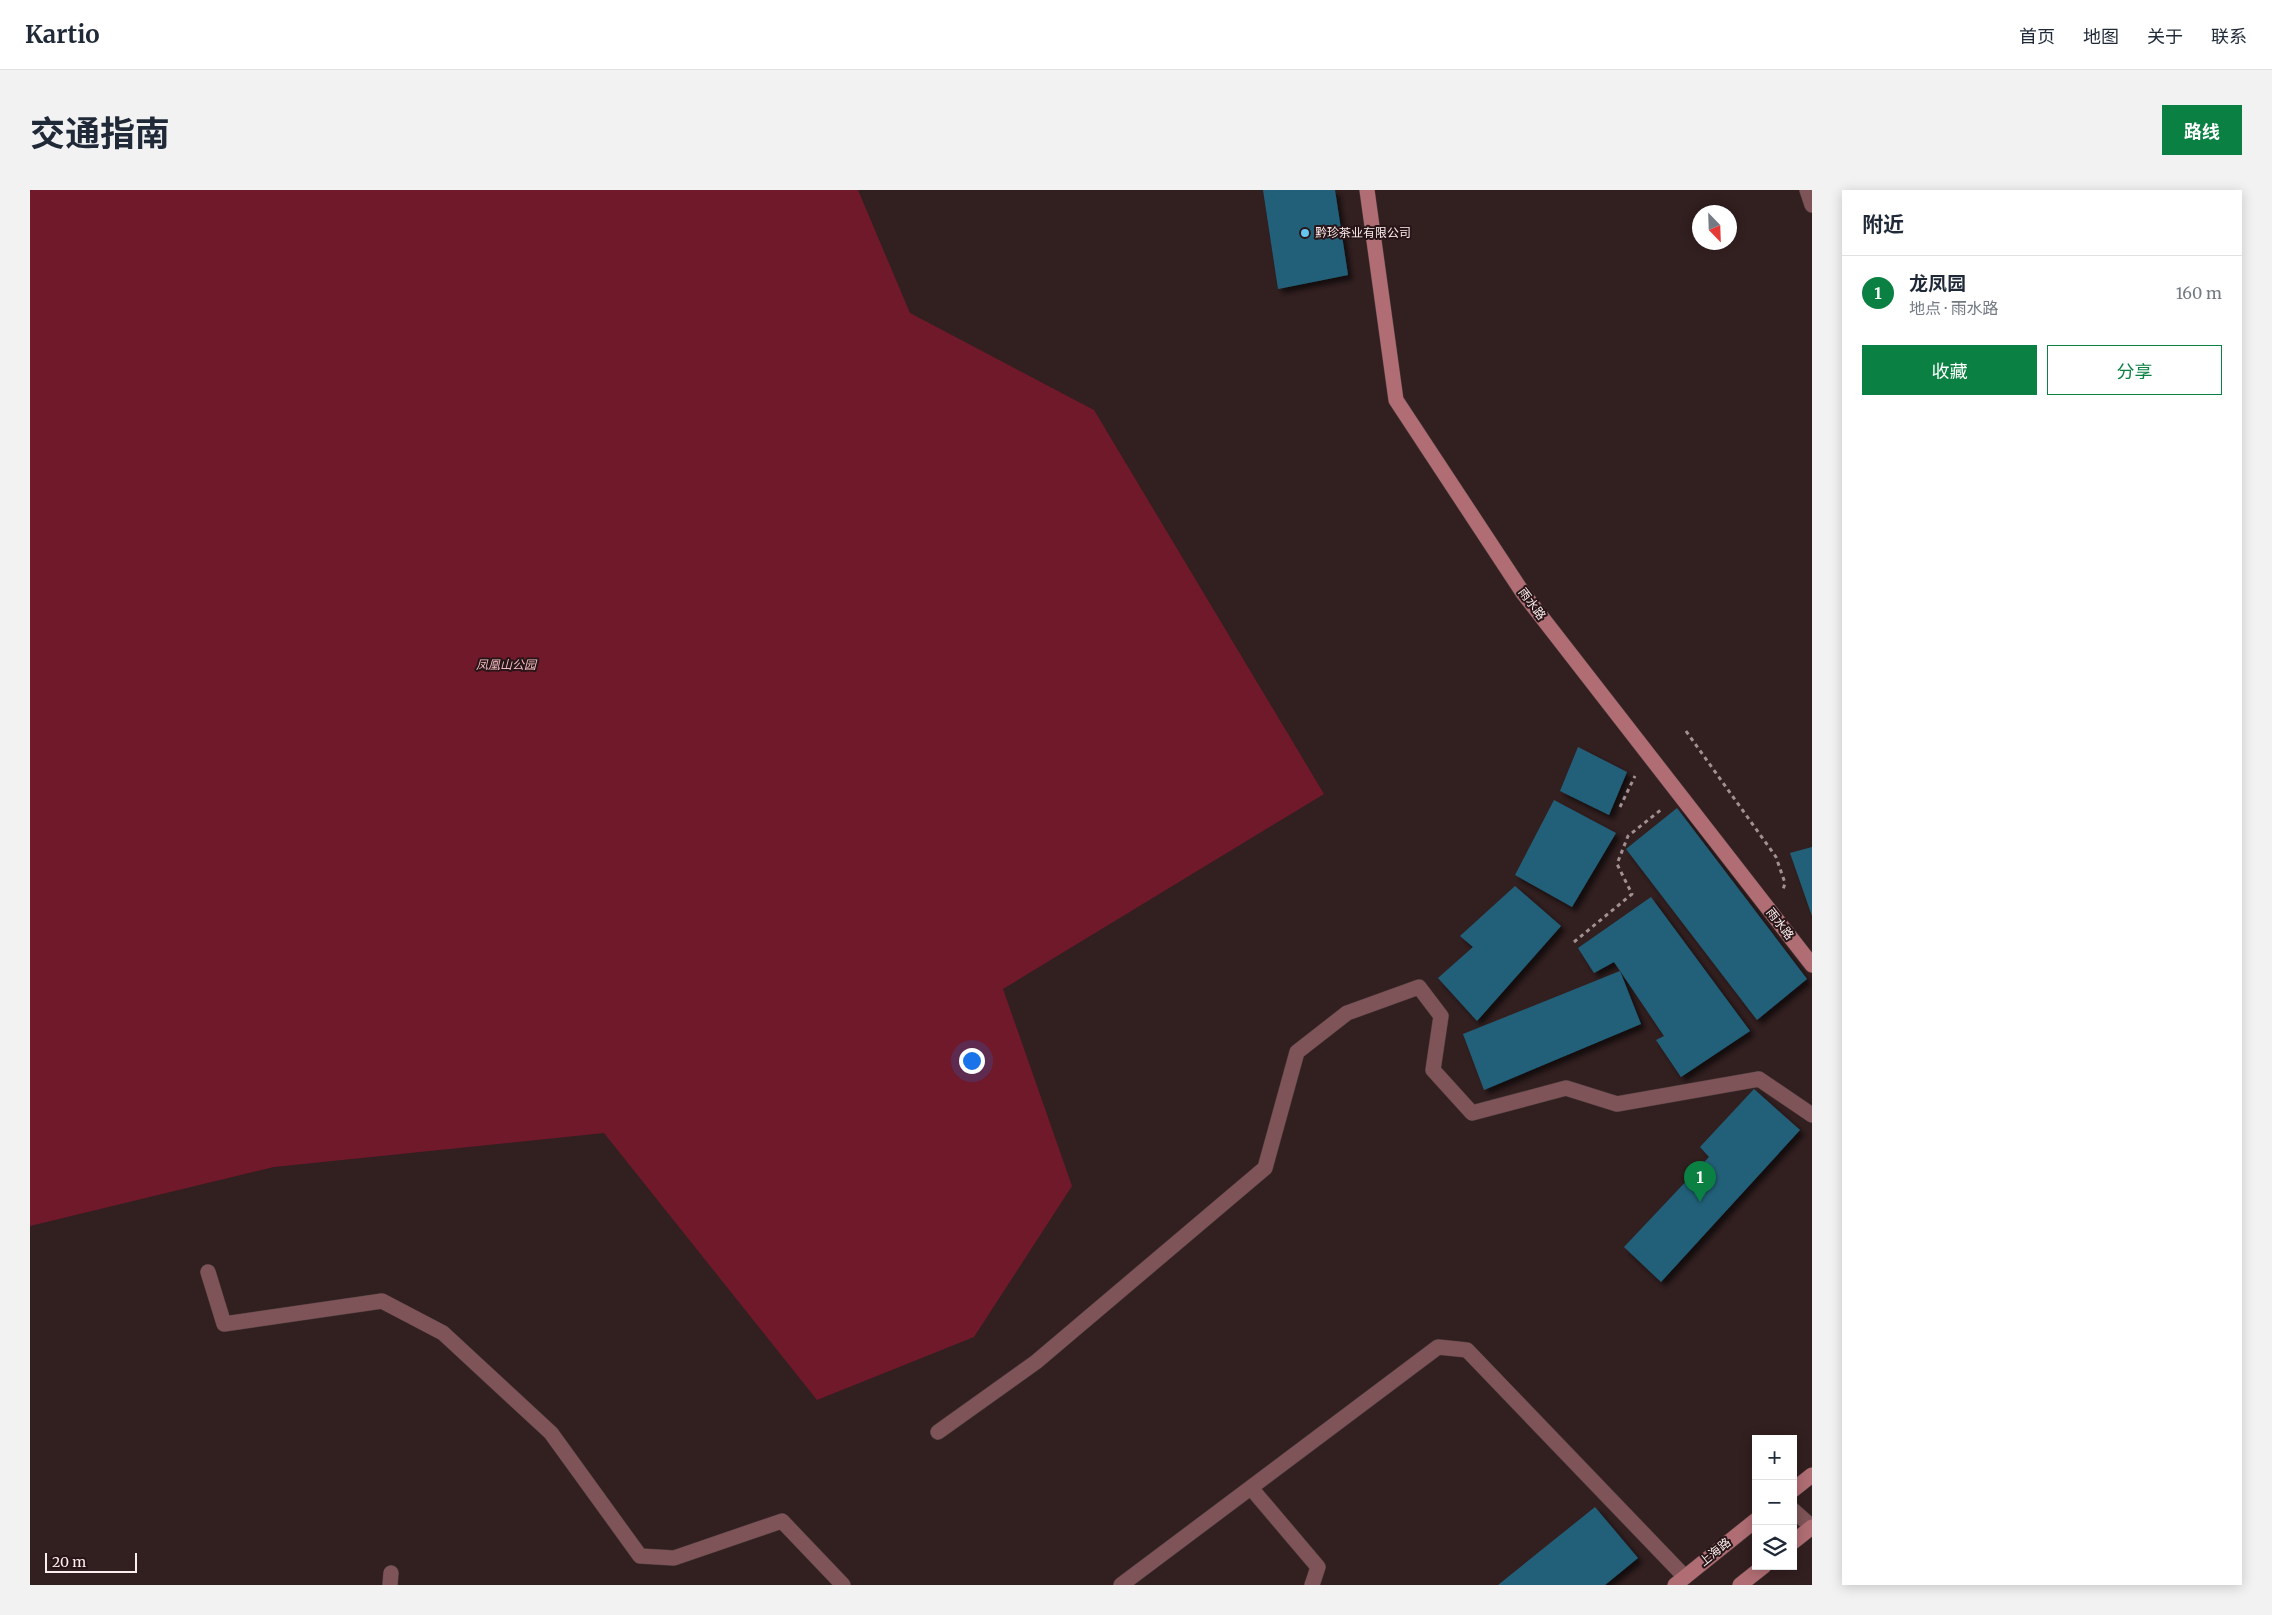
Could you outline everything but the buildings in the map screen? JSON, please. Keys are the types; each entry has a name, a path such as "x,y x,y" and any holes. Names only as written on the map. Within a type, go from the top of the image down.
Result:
{"street":[{"name":"雨水路","path":"1368,190 1396,400 1523,593 1812,965"},
{"path":"1807,190 1812,205"},
{"path":"938,1432 1036,1362 1265,1168 1297,1052 1347,1013 1365,1006 1418,987 1441,1016 1433,1070 1472,1113 1566,1088 1617,1104 1760,1079 1812,1115"},
{"path":"208,1272 224,1324 382,1301 443,1333 551,1432 640,1556 674,1558 782,1521 843,1585"},
{"path":"1121,1585 1438,1347 1467,1350 1680,1581"},
{"path":"1797,1487 1812,1475"},
{"path":"1251,1488 1318,1567 1312,1585"},
{"path":"1797,1514 1812,1527 1797,1539"},
{"name":"上海路","path":"1680,1581 1752,1523"},
{"path":"1740,1585 1759,1570"}],"path":[{"path":"1686,730 1776,857 1785,883 1775,917"},
{"path":"1574,942 1632,894 1617,864 1628,836 1680,795"}],"green space":[{"name":"凤凰山公园","path":"30,190 858,190 910,313 1094,410 1324,794 1003,989 1072,1186 974,1337 817,1400 604,1133 274,1167 30,1226"}],"place":[{"name":"黔珍茶业有限公司","path":"1305,233"},
{"name":"龙凤园","path":"1700,1202"}]}
